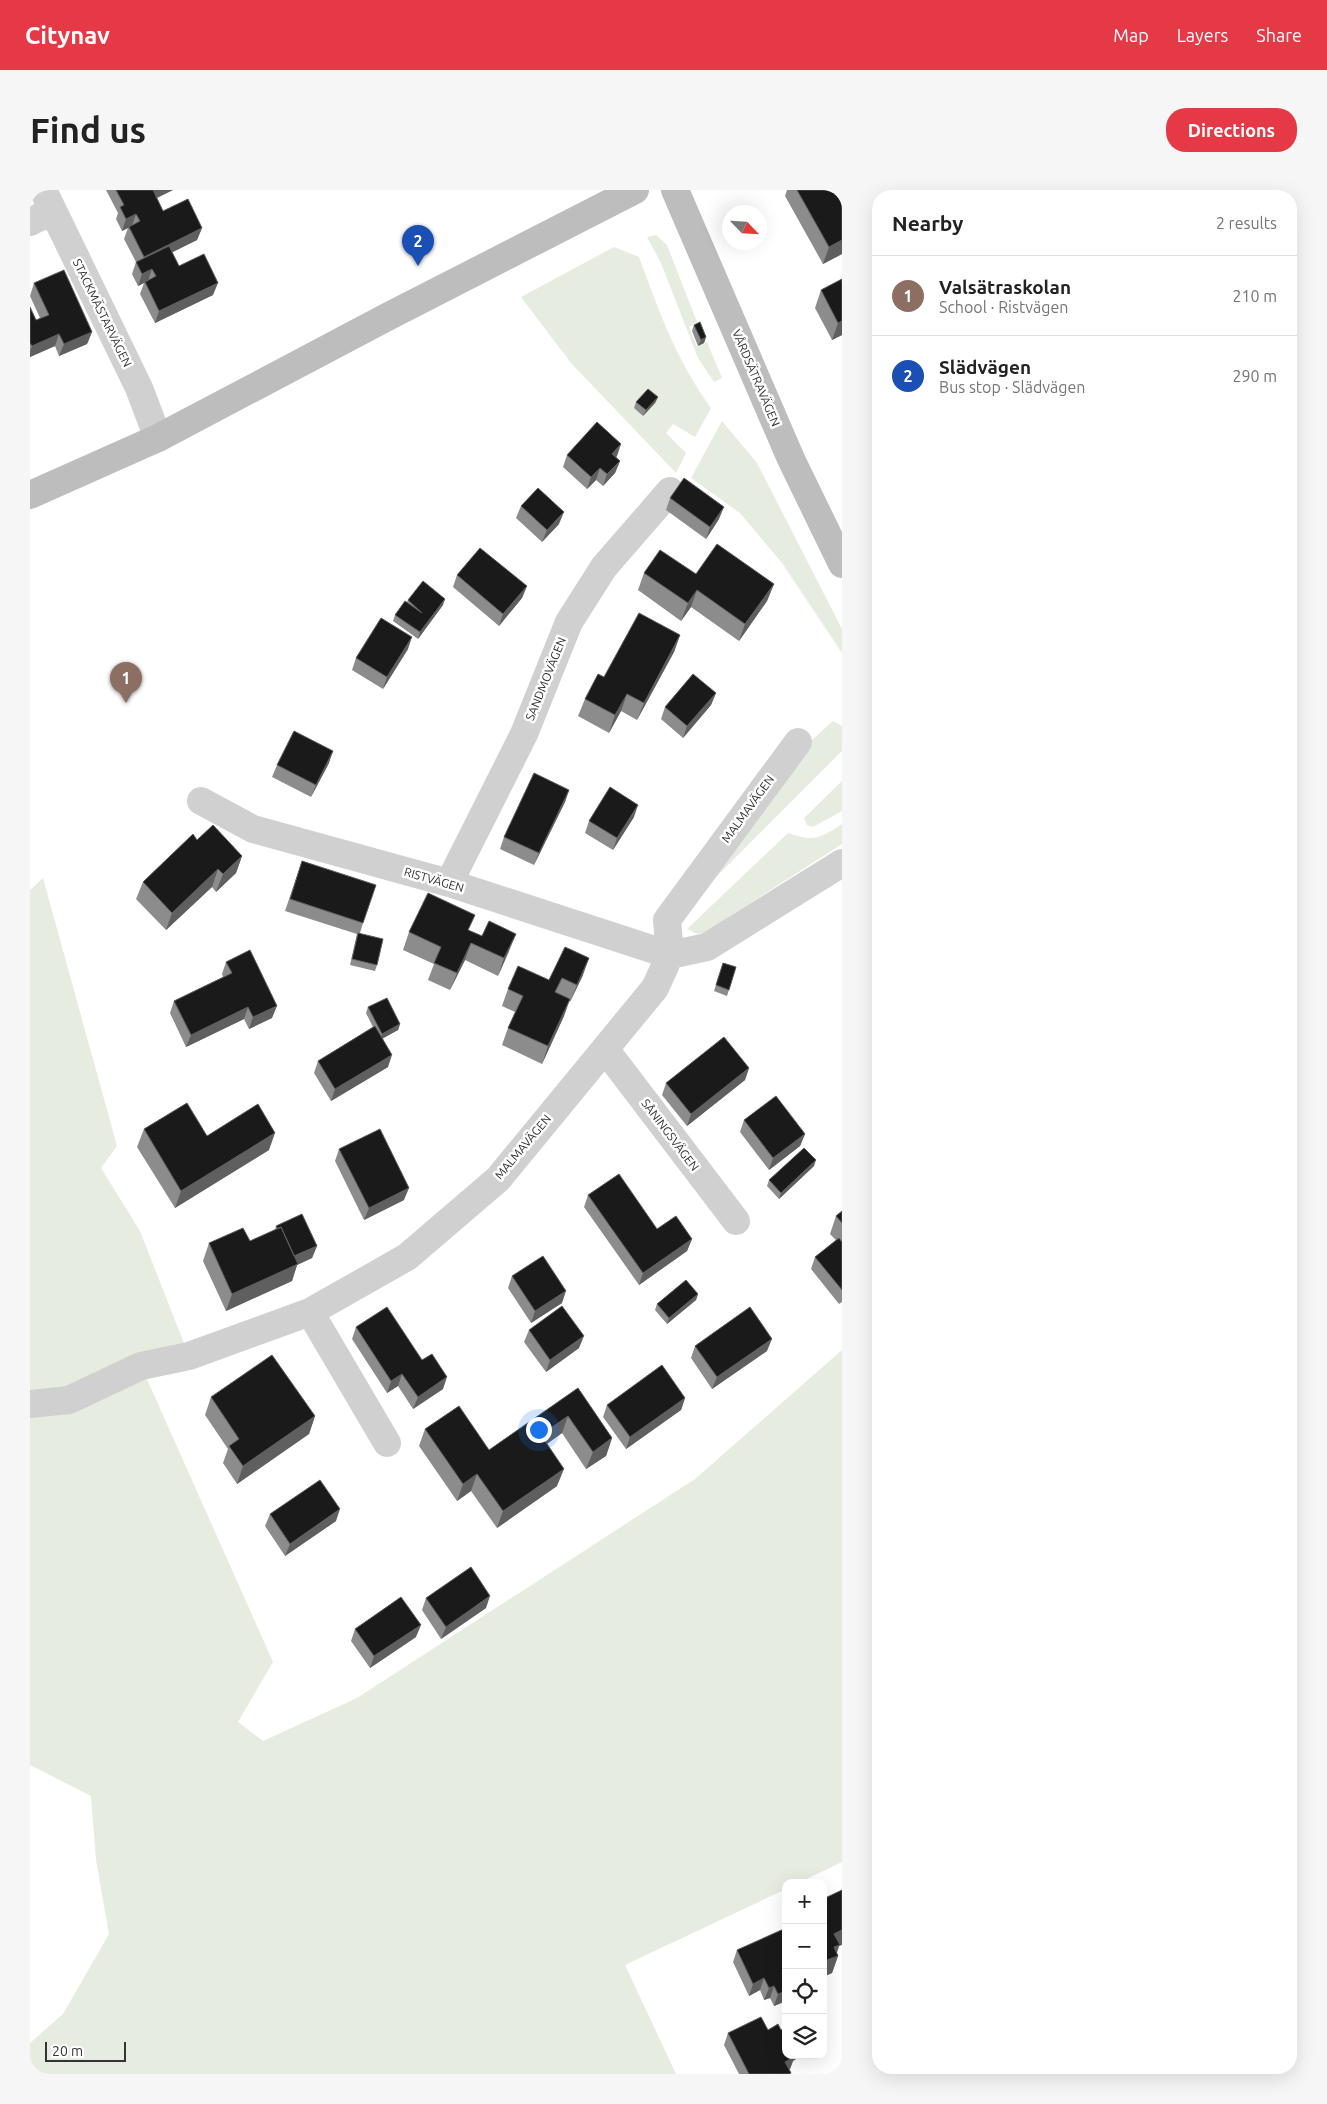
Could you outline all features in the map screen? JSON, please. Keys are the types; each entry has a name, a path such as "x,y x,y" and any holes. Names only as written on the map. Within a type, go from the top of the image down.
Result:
{"street":[{"path":"30,495 158,438 397,311 635,190"},
{"name":"VÅRDSÄTRAVÄGEN","path":"675,190 790,458 842,564"},
{"name":"STACKMÄSTARVÄGEN","path":"42,208 139,388 158,438"},
{"name":"SANDMOVÄGEN","path":"449,883 524,734 569,622 604,568 670,491"},
{"name":"MALMAVÄGEN","path":"30,1404 69,1400 141,1366 189,1356 310,1312 407,1257 498,1179 655,988 670,955 667,920 798,742"},
{"name":"RISTVÄGEN","path":"201,802 253,829 449,883 670,955"},
{"path":"670,955 707,947 842,863"},
{"name":"SÅNINGSVÄGEN","path":"605,1048 736,1222"},
{"path":"310,1312 386,1443"}],"shaded area":[{"path":"656,235 667,245 697,322 689,327 697,347 707,342 722,378 714,382 698,358 661,263 647,237"},
{"path":"614,247 639,257 669,335 698,389 711,408 695,437 673,424 666,433 686,453 676,473 571,363 521,297"},
{"path":"722,421 757,463 842,629 842,653 782,563 740,513 691,478"},
{"path":"833,721 842,726 842,751 689,904 788,778 813,739"},
{"path":"842,781 842,811 813,827 807,825 804,818"},
{"path":"842,824 842,844 708,932 697,934 687,929 788,833 804,838 816,838"},
{"path":"43,878 117,1146 101,1168 140,1231 189,1356 146,1377 273,1662 238,1722 263,1741 357,1698 695,1479 842,1350 842,1862 806,1879 782,1879 782,1891 625,1965 676,2074 30,2074 30,2043 63,2014 109,1934 96,1860 91,1796 30,1765 30,890"}],"building":[{"path":"116,190 153,190 163,211 188,199 202,228 144,257 129,227 140,221 136,214 126,219 120,207 124,205"},
{"path":"797,190 842,190 842,240 829,247"},
{"path":"169,246 179,266 204,254 218,283 159,311 145,282 156,276 152,269 142,274 136,262"},
{"path":"64,270 92,332 64,344 59,334 32,346 30,343 30,307 36,320 49,315 34,283"},
{"path":"842,279 842,321 838,323 821,290"},
{"path":"700,322 706,337 701,340 694,325"},
{"path":"648,389 658,397 646,410 636,402"},
{"path":"597,422 621,444 612,454 620,461 607,474 600,468 591,477 567,455"},
{"path":"684,478 724,507 710,527 670,498"},
{"path":"538,488 564,512 547,530 521,506"},
{"path":"717,544 774,584 745,624 697,590 688,603 644,573 660,550 696,574"},
{"path":"480,548 527,586 503,614 457,575"},
{"path":"423,581 445,599 420,632 395,615 405,601 422,613 408,600"},
{"path":"639,613 680,635 644,703 627,694 615,715 585,699 598,674 604,677"},
{"path":"381,618 412,637 387,677 356,658"},
{"path":"693,674 716,693 687,726 665,707"},
{"path":"294,731 333,751 316,785 277,765"},
{"path":"534,773 569,790 539,853 504,837"},
{"path":"610,787 638,805 617,838 589,821"},
{"path":"213,825 242,856 223,874 218,869 172,913 143,882 193,834 197,840"},
{"path":"302,861 376,885 363,923 290,899"},
{"path":"428,893 475,915 468,930 482,936 489,921 516,934 504,958 471,943 457,973 434,963 441,947 409,932"},
{"path":"358,933 383,939 377,965 352,959"},
{"path":"565,947 589,958 577,985 562,978 555,992 570,999 548,1046 508,1028 523,996 508,989 518,966 549,980"},
{"path":"250,950 277,1006 253,1017 248,1007 191,1035 174,1001 232,973 226,962"},
{"path":"723,963 736,967 729,990 716,985"},
{"path":"387,998 400,1024 382,1034 368,1007"},
{"path":"375,1026 392,1055 335,1089 318,1061"},
{"path":"724,1037 749,1068 691,1114 666,1083"},
{"path":"776,1096 805,1134 773,1158 744,1120"},
{"path":"187,1103 207,1136 258,1104 275,1133 181,1191 144,1129"},
{"path":"380,1129 409,1188 369,1208 339,1149"},
{"path":"804,1148 816,1160 781,1193 769,1180"},
{"path":"619,1174 657,1229 676,1216 692,1239 643,1273 588,1195"},
{"path":"842,1211 842,1223 836,1216"},
{"path":"302,1214 317,1246 294,1256 281,1227 278,1229 276,1226"},
{"path":"281,1227 298,1264 232,1294 209,1243 243,1228 250,1241"},
{"path":"839,1238 842,1242 842,1290 815,1257"},
{"path":"543,1256 566,1291 535,1311 512,1276"},
{"path":"686,1280 698,1294 669,1318 657,1304"},
{"path":"562,1306 584,1336 550,1360 529,1330"},
{"path":"387,1307 422,1360 432,1354 447,1377 418,1397 402,1374 391,1381 356,1327"},
{"path":"750,1307 772,1339 717,1377 695,1346"},
{"path":"272,1355 315,1416 243,1466 229,1446 239,1439 211,1397"},
{"path":"662,1365 685,1398 630,1437 607,1405"},
{"path":"578,1388 612,1438 593,1452 568,1416 541,1435 564,1469 503,1511 477,1474 463,1484 425,1429 459,1406 489,1450"},
{"path":"320,1480 340,1509 290,1544 270,1514"},
{"path":"471,1567 490,1596 446,1627 426,1598"},
{"path":"401,1597 421,1625 374,1656 355,1629"},
{"path":"842,1890 842,1930 834,1934 840,1945 834,1947 838,1956 827,1960 827,1924 827,1897"},
{"path":"782,1930 782,1992 778,1994 774,1986 769,1988 764,1978 753,1984 737,1950"},
{"path":"761,2017 768,2030 778,2024 782,2030 782,2059 790,2059 785,2062 791,2073 749,2074 728,2033"}],"place":[{"name":"Slädvägen","path":"418,266"},
{"name":"Valsätraskolan","path":"126,703"}]}
